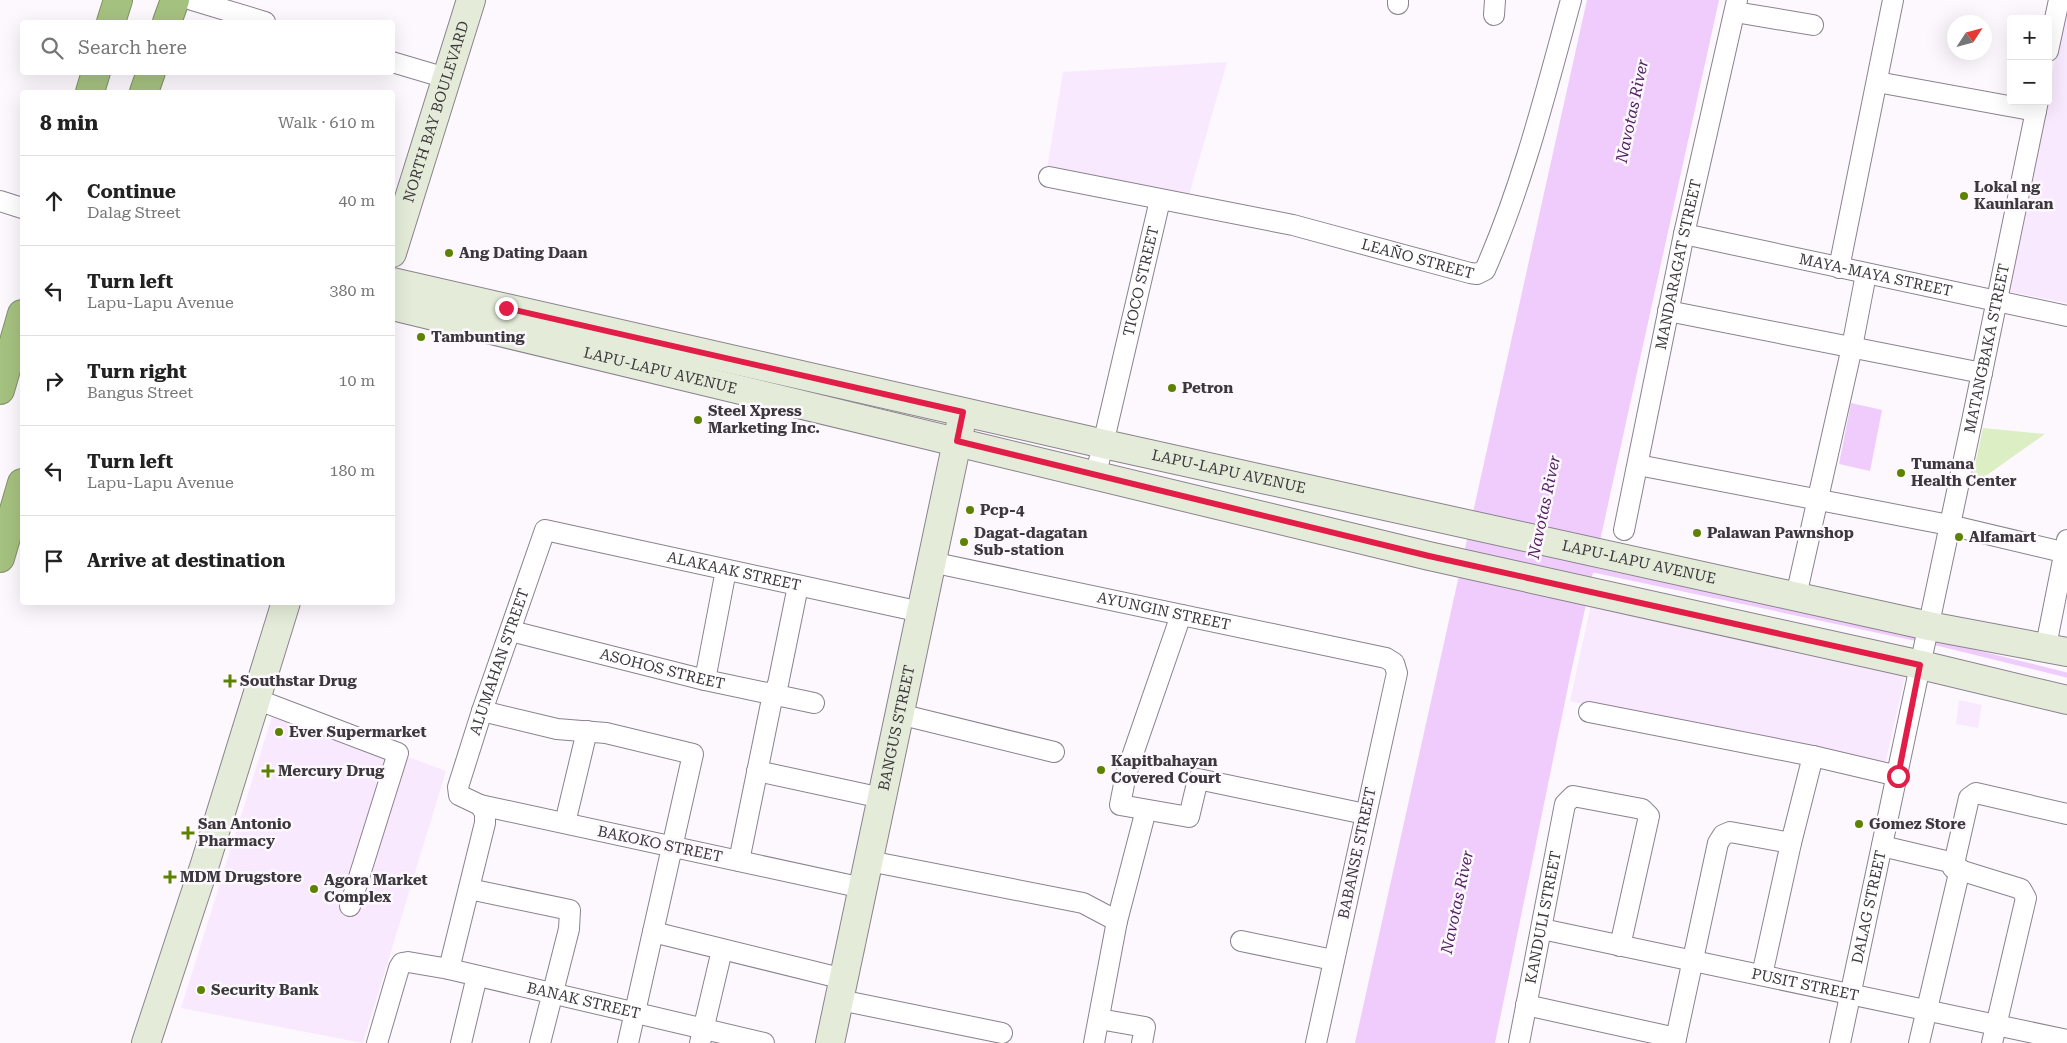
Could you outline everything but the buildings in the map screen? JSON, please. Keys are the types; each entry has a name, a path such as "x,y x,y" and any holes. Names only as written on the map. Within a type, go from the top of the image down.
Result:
{"highway":[{"path":"112,20 118,0"},
{"path":"168,20 174,0"},
{"path":"91,90 95,75"},
{"path":"145,90 150,75"},
{"path":"0,390 20,321"},
{"path":"0,558 20,493"}],"main road":[{"name":"NORTH BAY BOULEVARD","path":"395,243 470,0"},
{"name":"LAPU-LAPU AVENUE","path":"395,283 1104,444 1633,561 1929,626 2056,649"},
{"name":"LAPU-LAPU AVENUE","path":"395,307 1096,474 1437,558 1920,665 2067,700"},
{"name":"BANGUS STREET","path":"830,1043 963,412"},
{"path":"146,1043 205,864 285,605"}],"street":[{"path":"192,0 258,20"},
{"name":"LEAÑO STREET","path":"1160,200 1293,225 1470,272 1482,273 1496,244 1534,132 1571,0"},
{"path":"1840,268 1893,0"},
{"path":"2052,31 2058,2"},
{"path":"1736,6 1814,25"},
{"name":"MANDARAGAT STREET","path":"1624,530 1684,234 1736,6"},
{"path":"395,63 446,78"},
{"path":"1877,82 2037,106"},
{"name":"MATANGBAKA STREET","path":"1929,626 2037,106"},
{"path":"1049,177 1160,200"},
{"name":"TIOCO STREET","path":"1096,474 1160,200"},
{"name":"MAYA-MAYA STREET","path":"1684,234 2067,316"},
{"path":"1796,596 1852,347 1866,274"},
{"path":"1668,311 1982,373"},
{"path":"1638,465 2066,549 2056,649"},
{"name":"ALAKAAK STREET","path":"545,530 921,612"},
{"name":"ALUMAHAN STREET","path":"459,796 458,787 482,711 545,530"},
{"name":"AYUNGIN STREET","path":"931,562 1386,658 1394,663"},
{"path":"706,680 726,570"},
{"path":"739,861 773,694 778,684 798,586"},
{"path":"1181,616 1126,774 1120,805 1189,817 1198,779 1365,814"},
{"name":"DALAG STREET","path":"1840,1043 1929,626"},
{"name":"ASOHOS STREET","path":"511,631 706,680 814,703"},
{"name":"BABANSE STREET","path":"1316,1043 1397,673 1394,663"},
{"path":"256,698 398,753 350,906"},
{"path":"482,711 557,728 606,733 693,754 628,1043"},
{"path":"1589,712 1813,756 1898,776"},
{"path":"899,714 1054,752"},
{"path":"565,823 587,731"},
{"path":"1762,976 1790,843 1813,756"},
{"path":"757,770 882,798"},
{"path":"1919,1043 1972,794 1976,793 2067,814"},
{"name":"BAKOKO STREET","path":"459,796 480,804 863,888"},
{"name":"KANDULI STREET","path":"1518,1043 1542,929 1565,804 1573,796 1642,809 1649,816 1620,946"},
{"path":"450,969 485,823 485,813 480,804"},
{"path":"1094,1043 1117,922 1146,810"},
{"path":"1526,1005 1676,1041 1718,843 1723,835 1736,832 1790,843"},
{"path":"1882,846 1957,866 2021,889 2025,894 2010,974 1994,1034"},
{"path":"868,861 1083,903 1117,922"},
{"path":"469,889 570,910 569,929 540,1043"},
{"name":"PUSIT STREET","path":"1542,929 1926,1010 1994,1034 2067,1040"},
{"path":"653,932 722,950 842,989 1002,1033"},
{"path":"1241,941 1333,960"},
{"path":"702,1035 722,950"},
{"name":"BANAK STREET","path":"377,1043 402,963 450,969 635,1012 702,1035 764,1043"},
{"path":"460,1043 477,976"},
{"path":"1099,1019 1145,1027 1142,1043"}],"shaded area":[{"path":"2067,8 2067,303 2005,291 2045,105 2052,105 2052,74"},
{"path":"1227,62 1189,195 1047,169 1063,72"},
{"path":"1591,604 1906,672 1884,769 1570,701"},
{"path":"1959,700 1982,705 1978,728 1956,724"},
{"name":"Agora Market Complex","path":"275,707 446,771 363,1043 181,1008"}],"green space":[{"path":"1983,428 2045,434 1970,487"}],"water":[{"name":"Navotas River","path":"1587,0 1719,0 1570,677 1495,1043 1355,1043"},
{"path":"1851,403 1882,410 1870,471 1839,464"}],"waterway":[{"path":"1589,569 1914,638"},
{"path":"1937,643 2067,675"}],"place":[{"name":"Lokal ng Kaunlaran","path":"1964,196"},
{"name":"Ang Dating Daan","path":"449,253"},
{"name":"Tambunting","path":"421,337"},
{"name":"Petron","path":"1172,388"},
{"name":"Steel Xpress Marketing Inc.","path":"698,420"},
{"name":"Tumana Health Center","path":"1901,473"},
{"name":"Pcp-4","path":"970,510"},
{"name":"Palawan Pawnshop","path":"1697,533"},
{"name":"Alfamart","path":"1959,537"},
{"name":"Dagat-dagatan Sub-station","path":"964,542"},
{"name":"Southstar Drug","path":"230,681"},
{"name":"Ever Supermarket","path":"279,732"},
{"name":"Kapitbahayan Covered Court","path":"1101,770"},
{"name":"Mercury Drug","path":"268,771"},
{"name":"Gomez Store","path":"1859,824"},
{"name":"San Antonio Pharmacy","path":"188,833"},
{"name":"MDM Drugstore","path":"170,877"},
{"name":"Agora Market Complex","path":"314,889"},
{"name":"Security Bank","path":"201,990"}],"route":[{"path":"506,308 963,412 957,441 1429,556 1920,665 1898,776"}]}
